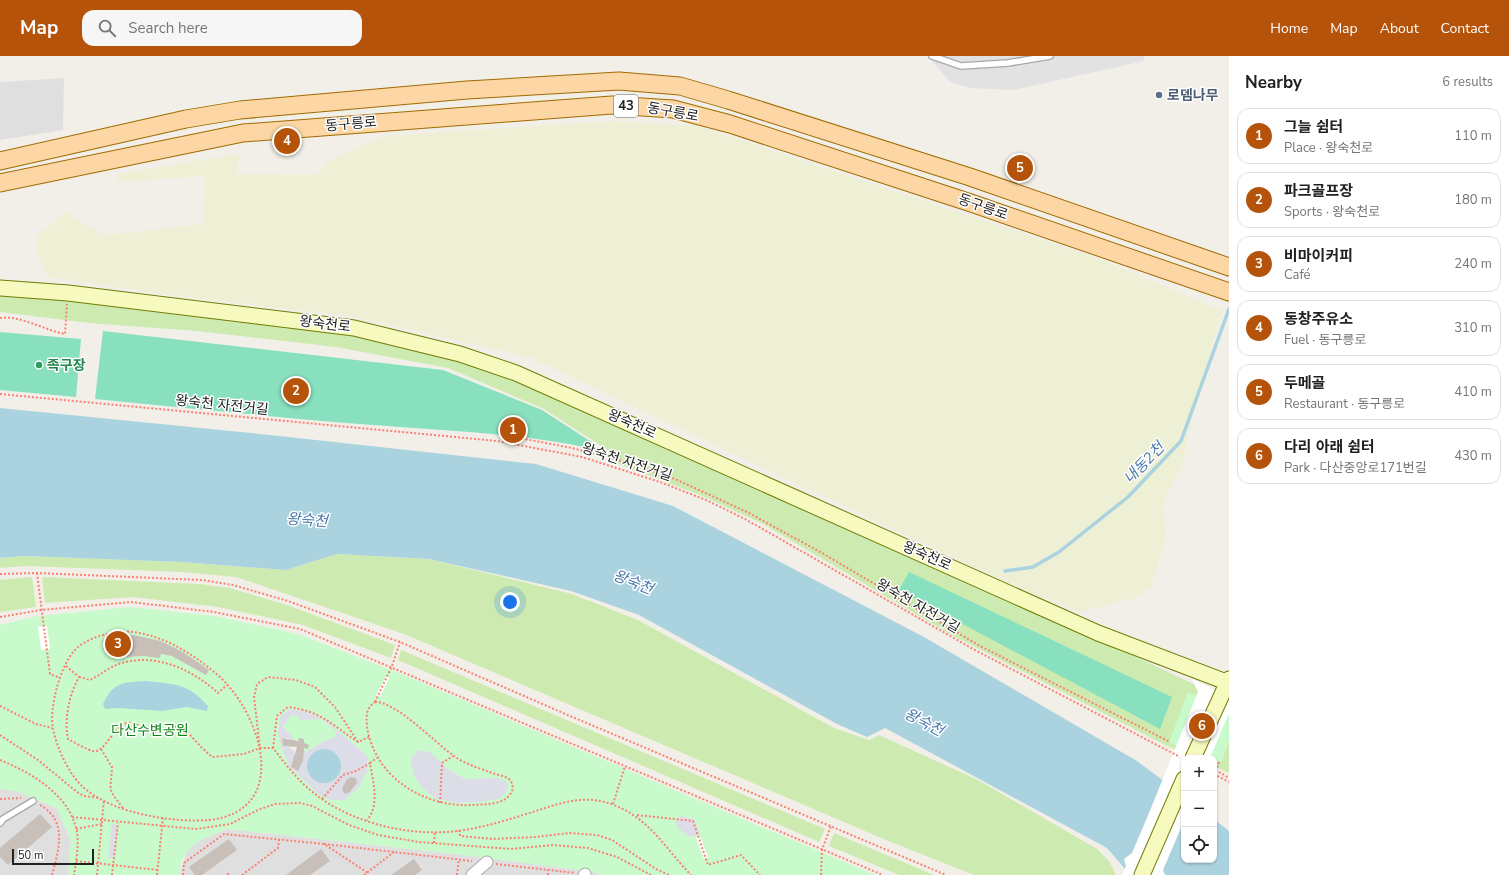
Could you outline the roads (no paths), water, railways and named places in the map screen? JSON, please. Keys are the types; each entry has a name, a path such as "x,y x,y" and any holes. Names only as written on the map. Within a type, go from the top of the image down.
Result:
{"main road":[{"name":"동구릉로","path":"0,161 186,119 240,110 467,90 619,81 672,86 728,100 970,177 1229,267"},
{"name":"동구릉로","path":"0,183 242,133 612,105 673,109 730,124 971,203 1229,292"}],"street":[{"name":"왕숙천로","path":"0,288 68,293 354,328 460,354 538,382 1098,633 1227,684"},
{"path":"1194,755 1227,684"},
{"path":"1142,875 1181,786"},
{"path":"472,875 487,862"}],"lane":[{"path":"932,56 961,66 1008,63 1050,56"},
{"path":"0,823 2,819 33,801"}],"water":[{"name":"왕숙천","path":"0,408 270,435 536,464 673,506 924,637 1137,761 1181,794 1181,863 1217,863 1217,821 1229,831 1229,875 1130,875 1107,848 885,728 867,737 837,724 639,615 571,591 429,559 337,554 286,570 180,562 24,556 0,558"},
{"path":"145,681 172,684 187,689 201,698 208,706 207,711 187,707 162,711 119,708 105,709 103,704 107,696 115,687 125,683"},
{"path":"324,749 336,754 341,766 336,778 324,783 312,778 307,766 312,754"}],"waterway":[{"name":"내동2천","path":"1005,571 1033,567 1059,552 1128,497 1181,441 1229,309"}],"place":[{"name":"로뎀나무","path":"1159,95"},
{"name":"동창주유소","path":"287,141"},
{"name":"두메골","path":"1020,168"},
{"name":"족구장","path":"39,365"},
{"name":"파크골프장","path":"296,391"},
{"name":"그늘 쉼터","path":"513,430"},
{"name":"비마이커피","path":"118,644"},
{"name":"다리 아래 쉼터","path":"1202,726"}],"park label":[{"name":"다산수변공원","path":"150,730"}]}
